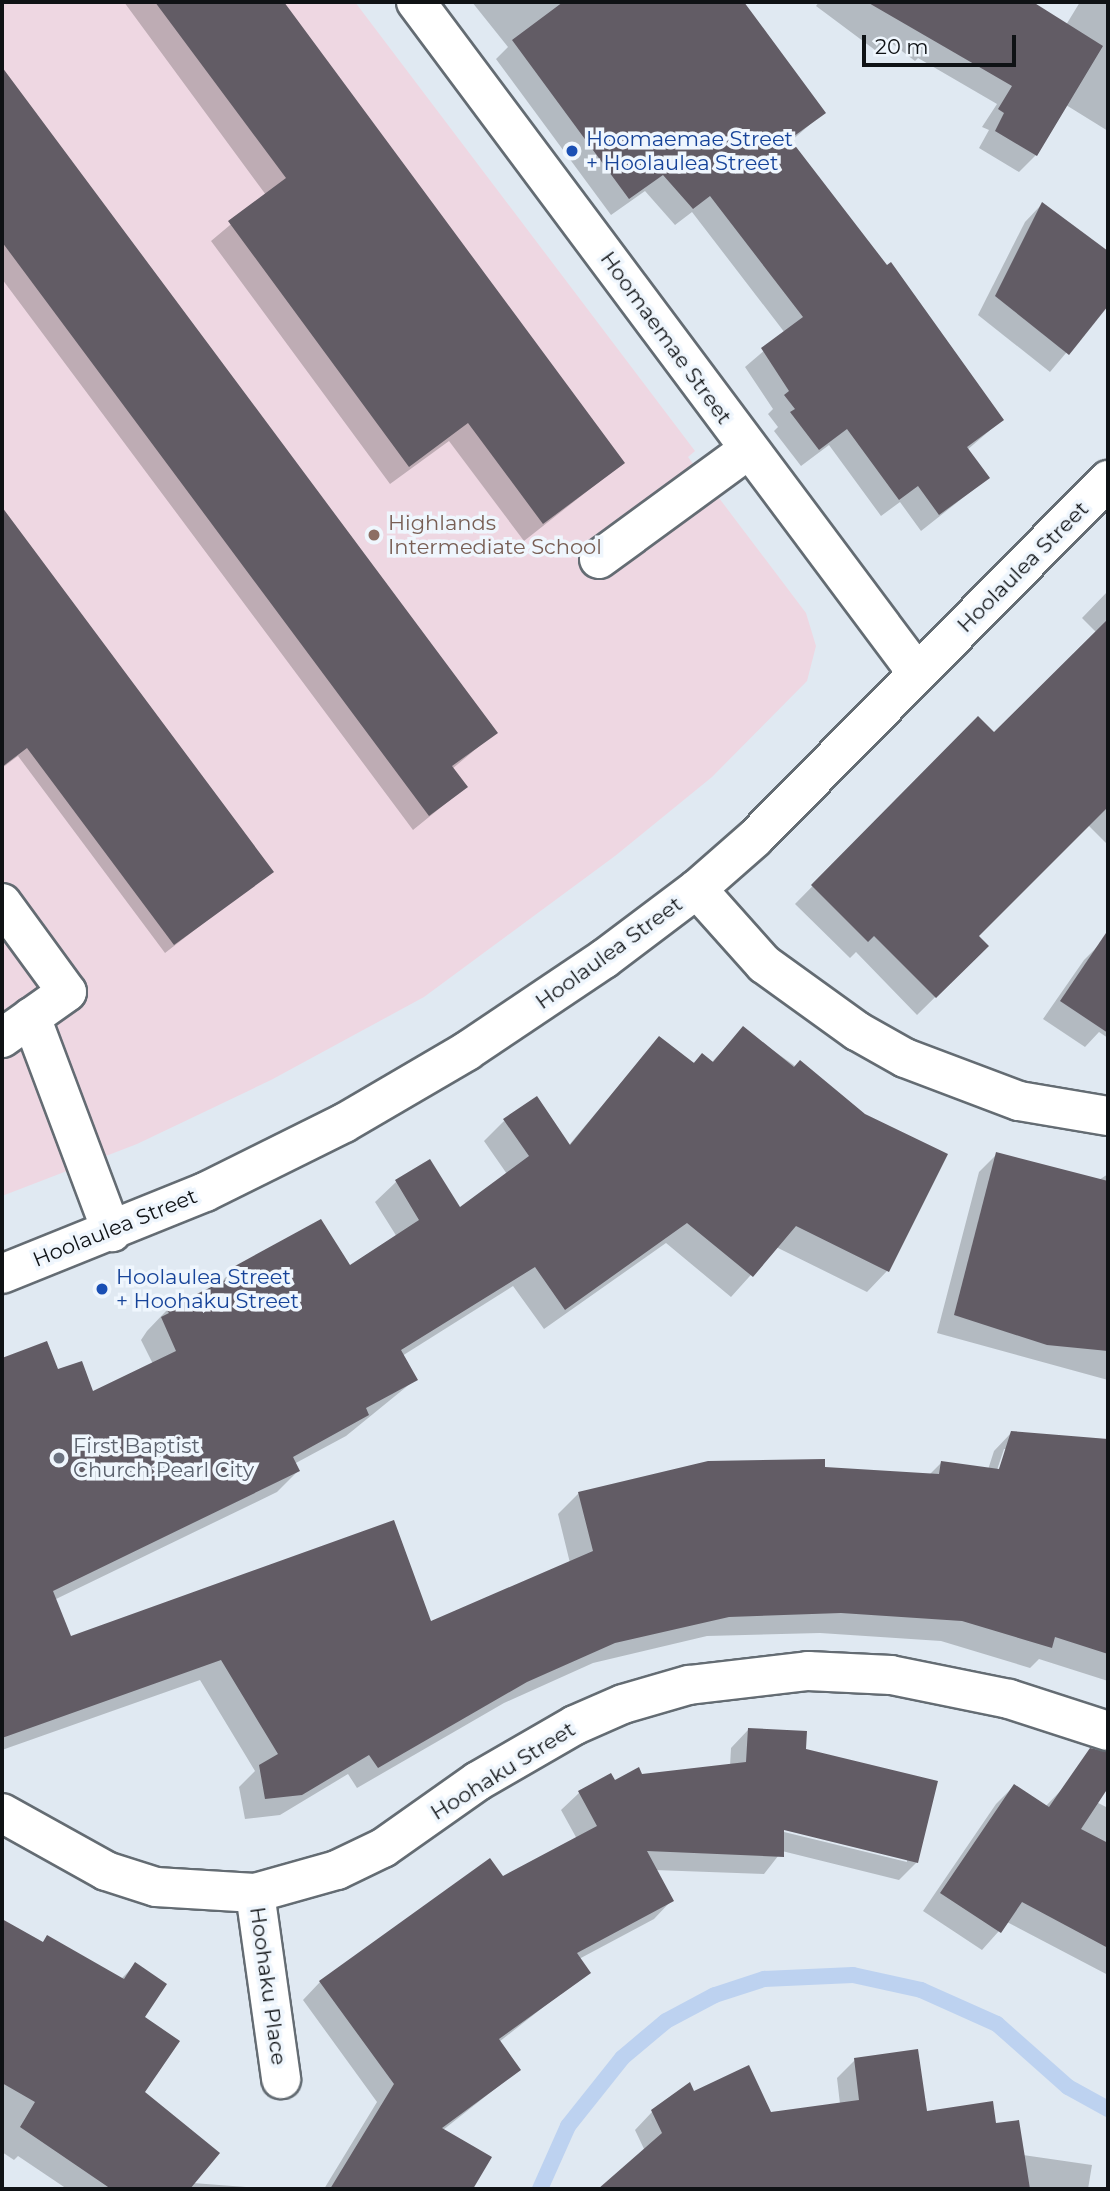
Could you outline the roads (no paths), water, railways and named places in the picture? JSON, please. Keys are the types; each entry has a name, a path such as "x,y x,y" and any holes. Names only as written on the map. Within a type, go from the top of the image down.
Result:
{"street":[{"name":"Hoomaemae Street","path":"416,2 917,673"},
{"path":"599,559 748,450"},
{"name":"Hoolaulea Street","path":"2,1274 205,1192 366,1110 467,1051 697,890 755,838 1108,480"},
{"path":"697,890 764,964 857,1031 905,1058 1019,1101 1108,1116"},
{"path":"2,903 66,992 16,1028 112,1231"},
{"name":"Hoohaku Street","path":"2,1814 106,1871 156,1887 255,1893 295,1885 349,1865 383,1848 478,1781 575,1725 623,1704 689,1685 808,1671 891,1675 1009,1699 1108,1731"},
{"name":"Hoohaku Place","path":"255,1893 281,2079"}],"waterway":[{"path":"540,2189 568,2126 622,2058 666,2021 715,1995 764,1979 853,1975 921,1990 997,2024 1068,2087 1108,2109"}],"place":[{"name":"Hoomaemae Street + Hoolaulea Street","path":"572,151"},
{"name":"Highlands Intermediate School","path":"374,535"},
{"name":"Hoolaulea Street + Hoohaku Street","path":"102,1289"},
{"name":"First Baptist Church Pearl City","path":"59,1458"}]}
